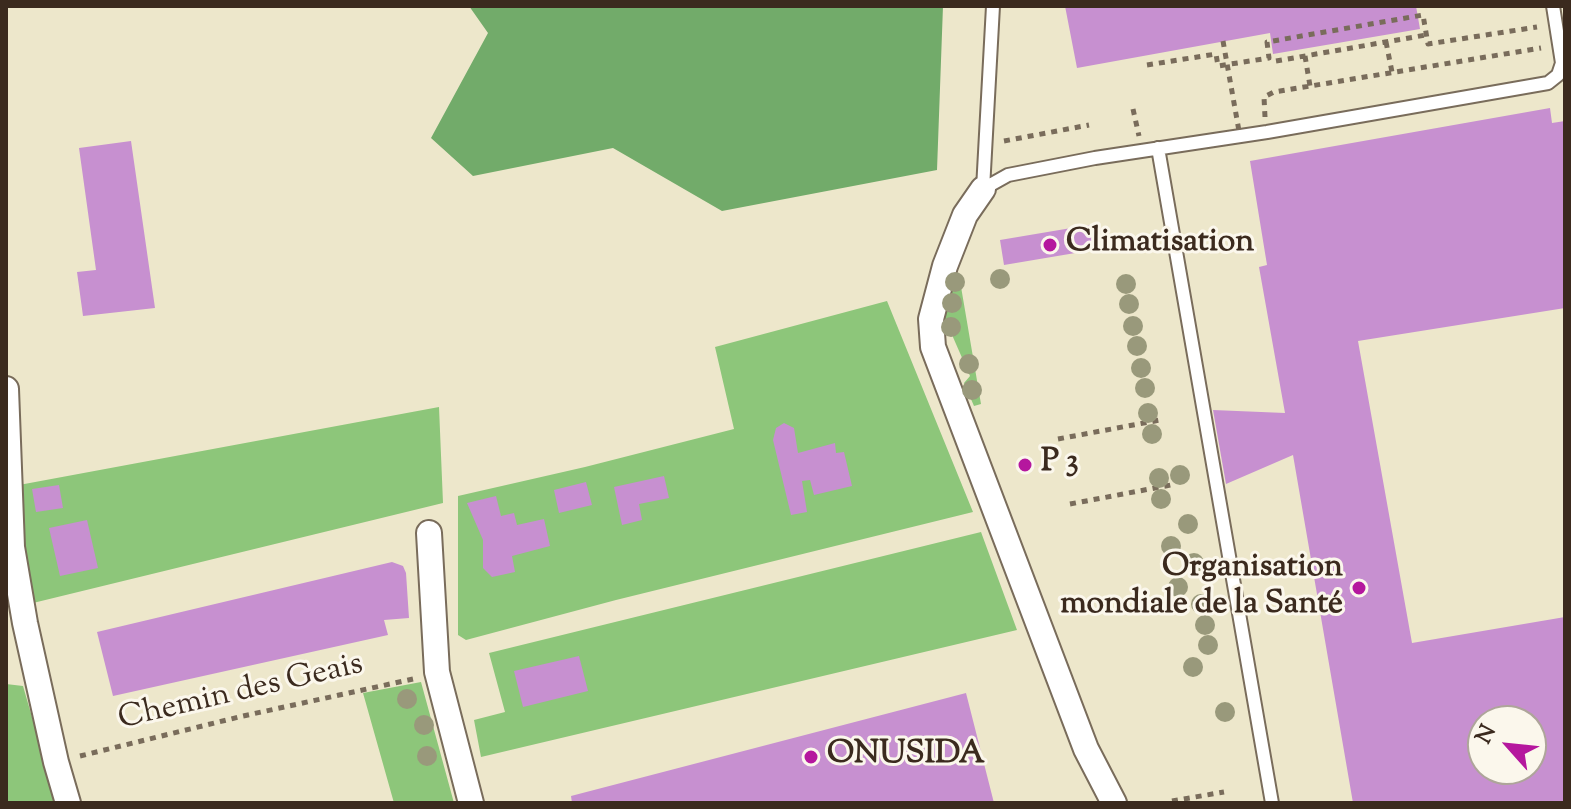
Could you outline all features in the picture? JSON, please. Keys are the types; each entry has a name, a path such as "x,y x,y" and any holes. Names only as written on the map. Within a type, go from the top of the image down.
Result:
{"street":[{"path":"983,189 965,215 945,266 931,319 933,347 1086,749 1114,803"},
{"path":"6,389 12,547 25,623 68,803"},
{"path":"429,533 437,672 471,803"}],"lane":[{"path":"983,189 993,6"},
{"path":"983,189 1008,175 1548,83 1554,80 1560,68 1553,6"},
{"path":"1158,148 1272,803"}],"path":[{"path":"1147,65 1216,54 1218,66 1269,58 1267,42 1423,15 1428,44 1545,26 1559,42 1543,48 1274,92 1264,97 1262,103 1267,132"},
{"path":"1276,61 1426,35"},
{"path":"1223,41 1239,131"},
{"path":"1386,42 1392,72"},
{"path":"1305,56 1310,86"},
{"path":"1002,145 1008,139 1089,125"},
{"path":"1058,439 1160,420"},
{"path":"1070,504 1171,485"},
{"name":"Chemin des Geais","path":"56,762 437,672"},
{"path":"1172,801 1224,792"}],"green space":[{"path":"469,6 943,6 937,170 722,211 613,148 473,176 431,138 488,33"},
{"path":"959,275 981,404 974,406 964,383 970,376 949,328 942,330 940,321 952,276"},
{"path":"887,301 973,512 466,640 458,635 458,496 734,429 715,347"},
{"path":"439,407 443,503 33,603 24,553 19,485"},
{"path":"981,532 1017,630 481,757 474,720 505,712 489,653"},
{"path":"421,682 454,803 394,803 363,693"},
{"path":"6,684 23,686 57,803 6,803"}],"building":[{"path":"1065,6 1416,6 1420,29 1273,54 1270,33 1077,68"},
{"path":"1550,108 1552,123 1565,121 1565,308 1358,341 1412,643 1565,617 1565,803 1353,803 1293,455 1226,484 1213,410 1285,413 1259,267 1267,265 1250,161"},
{"path":"131,141 155,308 83,316 77,272 96,270 79,148"},
{"name":"Climatisation","path":"1095,224 1099,249 1004,265 1000,240"},
{"path":"784,423 794,428 798,453 835,443 836,453 844,452 852,486 814,495 810,480 802,481 807,512 791,515 773,440 776,428"},
{"path":"664,476 669,498 639,504 642,520 622,525 614,487"},
{"path":"586,482 592,505 559,513 554,490"},
{"path":"59,485 63,508 36,512 32,489"},
{"path":"496,496 501,516 514,513 517,525 544,519 550,546 512,556 515,572 492,577 483,568 483,540 467,503"},
{"path":"87,520 98,568 60,576 49,528"},
{"path":"392,562 403,566 406,573 409,618 384,620 388,635 113,696 97,632"},
{"path":"579,656 588,691 523,707 514,671"},
{"name":"ONUSIDA","path":"966,693 994,803 572,803 571,796"}],"place":[{"name":"Climatisation","path":"1050,245"},
{"name":"P 3","path":"1025,465"},
{"name":"Organisation mondiale de la Santé","path":"1359,588"},
{"name":"ONUSIDA","path":"811,757"}]}
